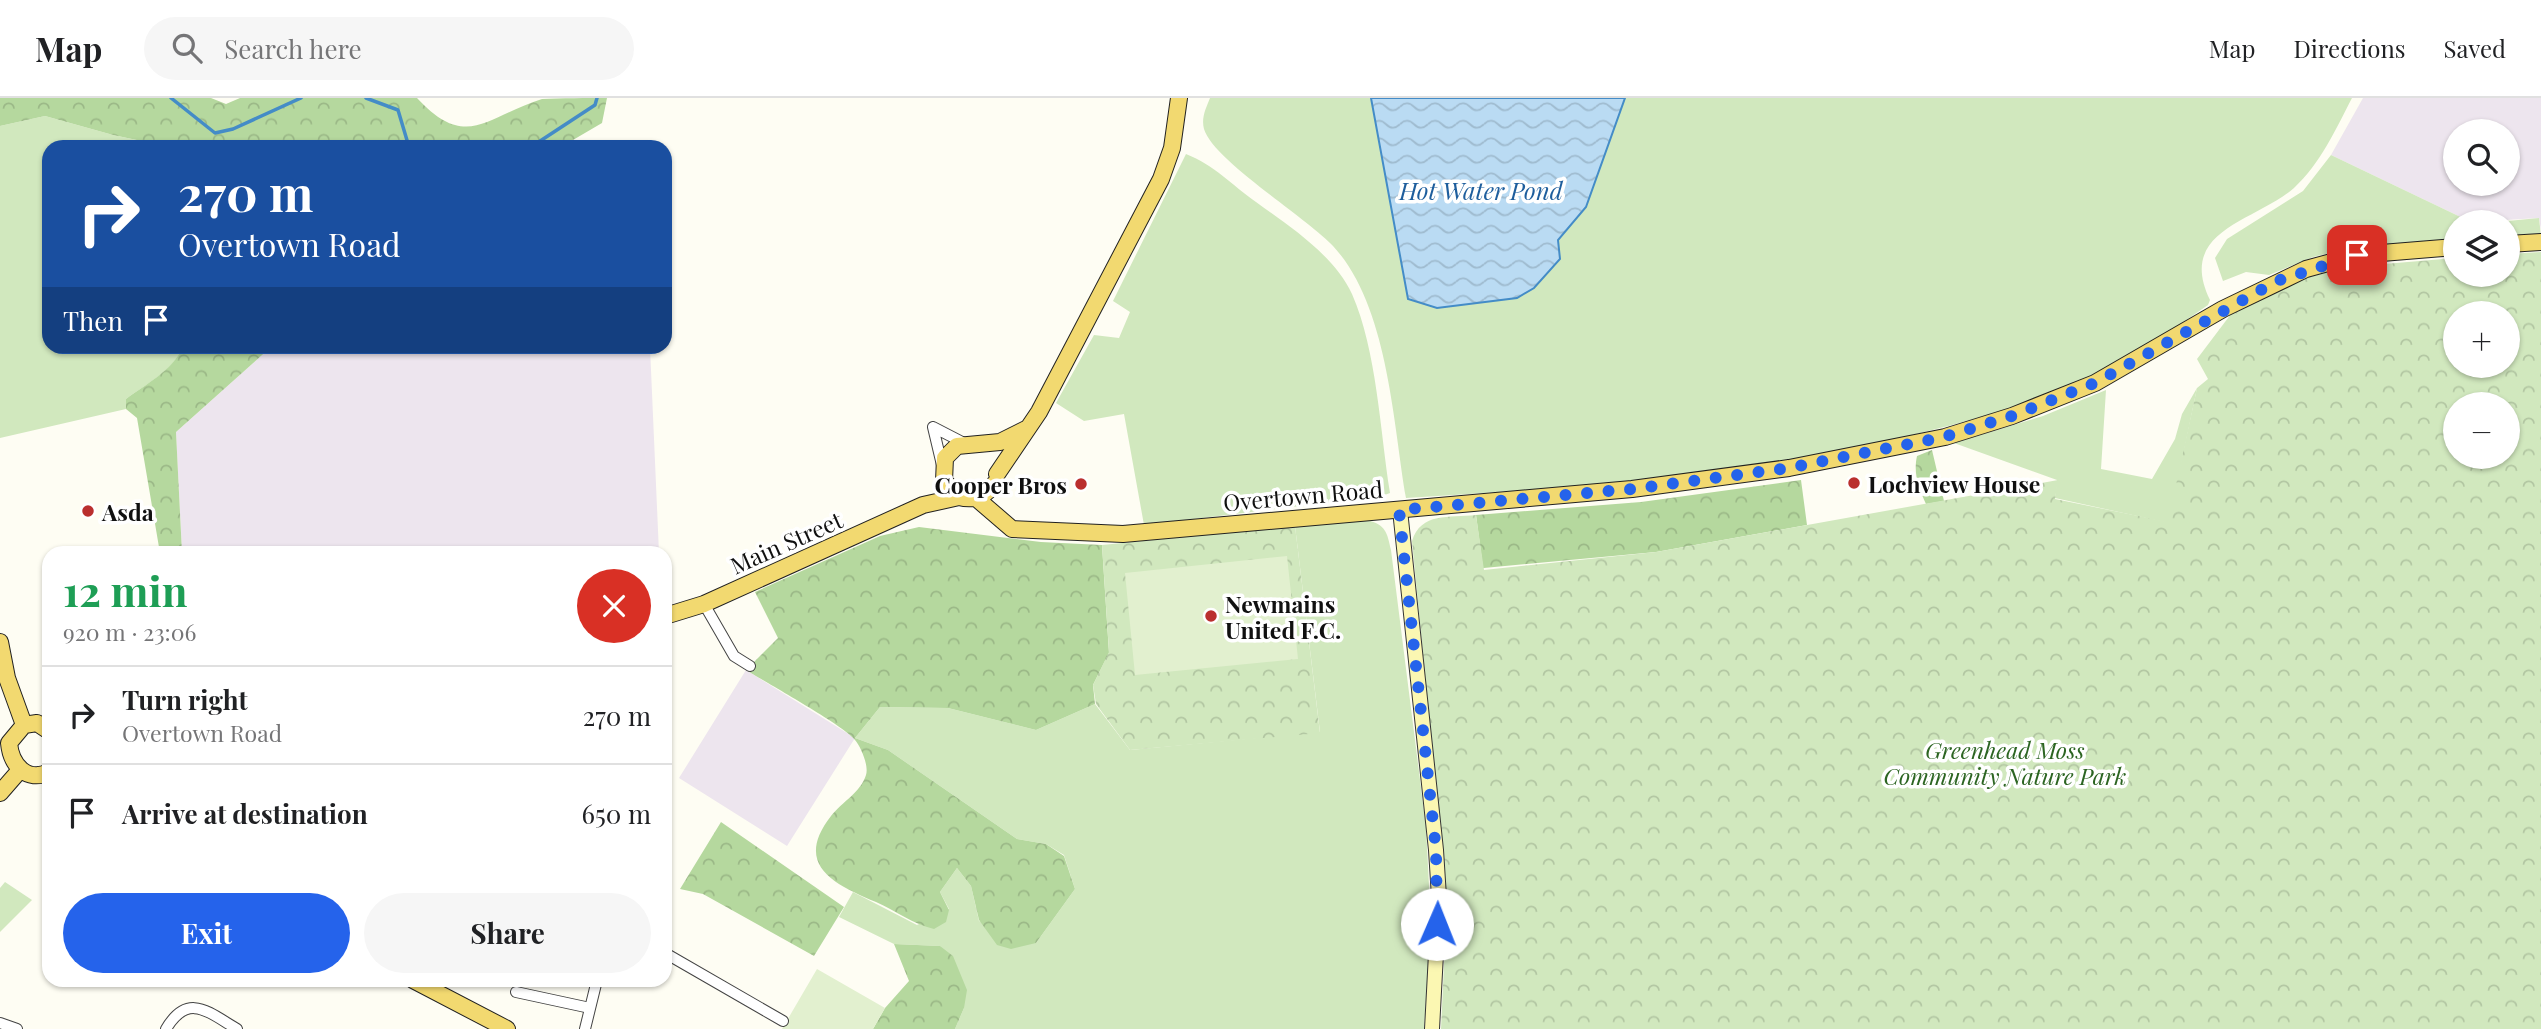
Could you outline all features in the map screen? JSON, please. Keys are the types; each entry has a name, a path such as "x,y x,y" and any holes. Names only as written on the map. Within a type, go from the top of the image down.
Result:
{"main road":[{"path":"1172,98 1175,125"},
{"path":"942,470 948,488 968,498 984,495 1030,427 1161,179 1170,156 1179,98"},
{"path":"2520,243 2541,242"},
{"name":"Overtown Road","path":"968,498 1012,529 1123,534 1632,489 1789,468 1944,437 2012,416 2095,383 2223,309 2306,269 2357,255 2443,248"},
{"path":"923,505 932,496 950,452 1008,439 1030,427"},
{"path":"973,445 993,457 996,479 992,495 996,516"},
{"name":"Main Street","path":"672,614 704,604 923,505 968,498"},
{"path":"0,642 7,678 24,725"},
{"path":"42,726 37,723 24,725 5,742 11,758 20,770 34,776 42,774"},
{"path":"0,793 20,770"},
{"path":"426,987 507,1029"}],"street":[{"path":"942,470 933,427 973,445"},
{"path":"1399,510 1439,897 1432,1029"},
{"path":"704,604 734,656 750,666"},
{"path":"672,957 783,1021"},
{"path":"585,1029 595,987"},
{"path":"516,992 590,1007"},
{"path":"166,1029 174,1015 183,1008 201,1008 237,1029"},
{"path":"0,1023 18,1029"}],"shaded area":[{"path":"2363,98 2541,98 2541,230 2539,218 2520,219 2520,210 2446,210 2331,155"},
{"path":"263,354 650,354 659,546 182,546 176,432"},
{"path":"746,670 855,738 787,846 679,778"}],"green space":[{"path":"0,98 211,98 226,104 240,98 417,98 434,114 464,127 478,125 542,99 607,98 602,123 573,140 137,140 45,116 0,126"},
{"path":"1210,98 2352,98 2327,146 2303,179 2278,200 2225,230 2211,243 2203,258 2202,276 2210,300 2208,305 2138,351 2073,384 2016,406 1958,423 1899,438 1777,462 1654,478 1406,498 1392,400 1377,332 1366,300 1351,271 1333,246 1242,172 1211,142 1203,121"},
{"path":"45,116 137,140 42,140 42,354 179,354 166,370 126,399 126,409 0,438 0,126"},
{"path":"1186,154 1214,170 1296,231 1322,254 1344,280 1352,294 1367,340 1377,392 1390,493 1368,501 1342,501 1144,525 1124,414 1084,421 1056,403 1094,335 1119,338 1130,312 1113,301"},
{"path":"2331,155 2446,210 2443,210 2443,240 2354,247 2313,257 2269,275 2246,272 2223,281 2215,258 2227,239 2303,191"},
{"path":"2539,218 2541,236 2520,237 2520,220"},
{"name":"Greenhead Moss Community Nature Park","path":"2541,252 2541,1029 1441,1029 1446,922 1443,861 1412,541 1422,525 1437,518 1476,515 1484,570 1656,552 2058,480 2055,499 2168,522 2197,388 2208,379 2197,359 2231,314 2305,278 2349,267 2443,259 2443,287 2520,287 2520,253"},
{"path":"263,354 176,432 182,546 159,546 137,418 126,409 126,399 165,370 178,356"},
{"path":"2197,388 2169,523 2055,498 2057,480 1954,443 2043,416 2106,390 2101,469 2152,479 2175,439 2182,414"},
{"path":"1932,450 1944,501 1926,504 1917,481 1916,463 1917,456"},
{"path":"1801,480 1807,525 1656,552 1452,571 1483,568 1476,515 1641,502"},
{"path":"1367,520 1385,530 1391,550 1426,827 1431,925 1424,1029 955,1029 964,1008 940,946 894,944 839,917 853,892 917,925 949,909 940,892 957,868 971,886 979,921 1036,943 1075,889 1064,855 1046,844 1017,839 888,750 855,738 880,707 948,708 1036,730 1095,704 1130,750 1320,732 1295,526"},
{"path":"1295,526 1320,733 1130,750 1096,704 1093,685 1109,652 1102,545"},
{"path":"919,527 1041,542 1102,545 1109,653 1093,685 1095,704 1036,730 948,708 880,707 855,738 888,750 1017,839 1046,844 1064,856 1075,889 1036,943 1011,949 997,945 979,920 971,886 957,868 940,892 949,910 946,922 934,929 912,921 833,880 817,860 816,848 820,833 831,816 864,781 867,771 864,757 849,734 746,670 778,638 755,592 880,536"},
{"name":"Newmains United F.C.","path":"1287,556 1298,659 1135,675 1125,573"},
{"path":"721,822 844,907 814,956 703,894 680,889"},
{"path":"5,882 32,900 0,932 0,888"},
{"path":"894,944 940,946 953,956 967,990 964,1008 955,1029 873,1029 885,1008 909,981"},
{"path":"817,969 885,1008 873,1029 782,1029"}],"water":[{"name":"Hot Water Pond","path":"1371,98 1625,98 1586,207 1558,240 1560,259 1534,288 1517,298 1437,308 1408,299"}],"waterway":[{"path":"171,98 215,133 233,129 301,98"},
{"path":"366,98 398,110 407,140"},
{"path":"542,140 595,105 597,98"}],"place":[{"name":"Lochview House","path":"1854,483"},
{"name":"Cooper Bros","path":"1081,484"},
{"name":"Asda","path":"88,511"},
{"name":"Newmains United F.C.","path":"1211,616"}],"route":[{"path":"1437,924 1439,897 1436,850 1399,510 1632,489 1789,468 1944,437 2012,416 2095,383 2277,281 2306,269 2357,255"}]}
